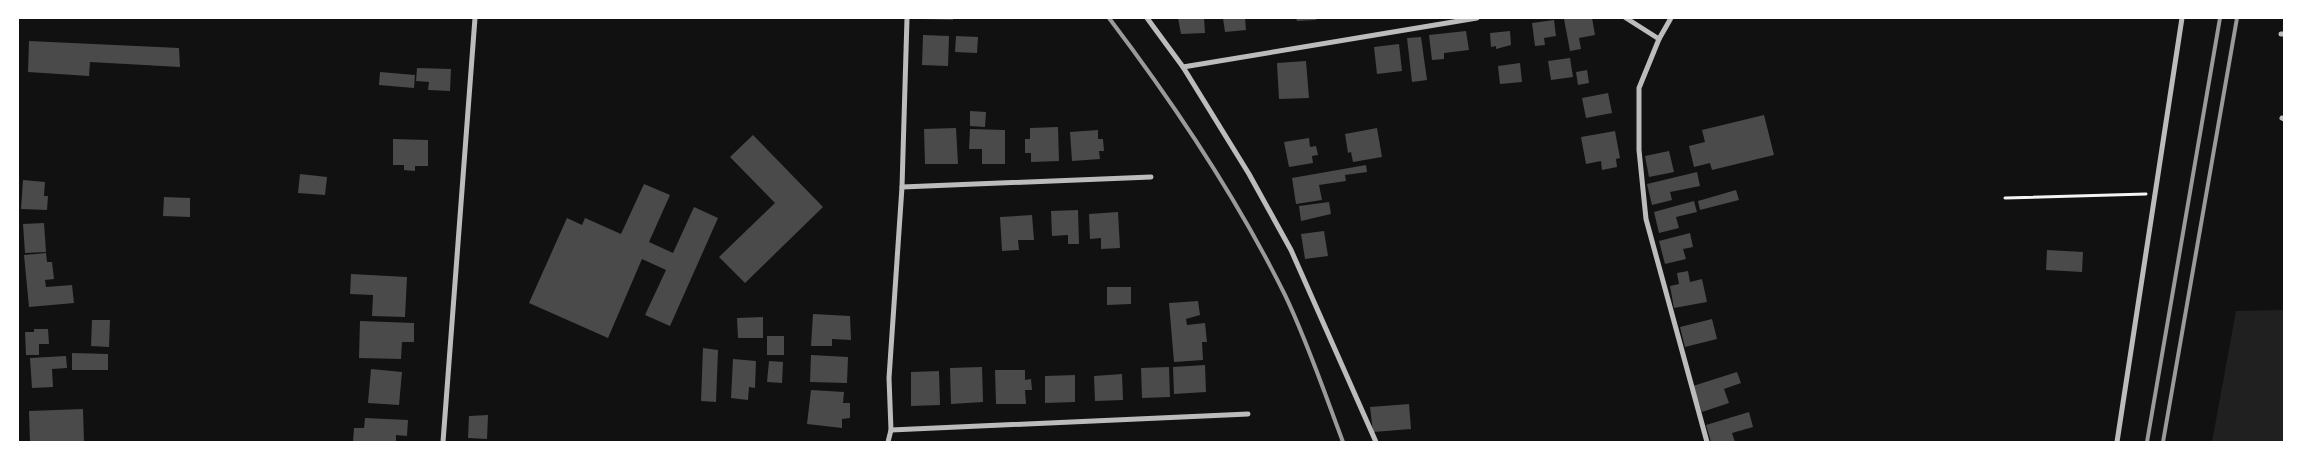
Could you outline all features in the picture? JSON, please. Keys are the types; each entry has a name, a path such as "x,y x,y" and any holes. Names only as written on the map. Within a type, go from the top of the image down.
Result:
{"street":[{"path":"443,442 475,18"},
{"path":"888,442 891,430 889,378 902,187 907,18"},
{"path":"1147,18 1183,67 1249,174 1291,250 1376,442"},
{"path":"1183,67 1477,18"},
{"path":"1626,18 1659,39"},
{"path":"1671,18 1659,39 1639,88 1639,150 1646,219 1707,442"},
{"path":"2117,442 2182,18"},
{"path":"902,187 1151,177"},
{"path":"891,430 1248,414"}],"path":[{"path":"2005,198 2154,194"}],"shaded area":[{"path":"2284,310 2284,442 2212,442 2236,311"}],"building":[{"path":"953,18 953,20 923,19"},
{"path":"1178,18 1204,18 1205,33 1181,34"},
{"path":"1223,18 1245,18 1246,30 1225,32"},
{"path":"1296,18 1316,18 1316,20 1297,21"},
{"path":"1592,18 1595,35 1579,38 1581,49 1570,51 1564,19"},
{"path":"1554,20 1556,36 1544,38 1545,45 1535,46 1532,23"},
{"path":"1466,31 1469,50 1444,53 1444,59 1432,60 1429,35"},
{"path":"1510,31 1511,45 1496,49 1496,46 1491,47 1490,33"},
{"path":"923,35 949,36 948,66 922,65"},
{"path":"956,36 978,37 977,53 955,52"},
{"path":"1421,37 1427,80 1412,82 1407,38"},
{"path":"29,41 179,48 180,67 90,62 89,76 28,72"},
{"path":"1399,44 1402,71 1377,74 1374,47"},
{"path":"1570,58 1573,77 1551,80 1548,61"},
{"path":"1306,61 1309,98 1279,99 1277,63"},
{"path":"1520,63 1522,82 1500,84 1498,66"},
{"path":"417,68 451,69 450,91 428,90 429,82 416,81"},
{"path":"1587,70 1589,83 1578,85 1576,72"},
{"path":"380,72 415,75 414,88 379,85"},
{"path":"1608,93 1612,113 1586,118 1582,98"},
{"path":"970,111 986,112 985,127 970,126"},
{"path":"1764,115 1774,155 1712,170 1710,163 1694,167 1689,146 1705,142 1702,130"},
{"path":"1058,127 1059,161 1031,162 1031,153 1025,153 1025,139 1030,139 1030,128"},
{"path":"956,128 958,164 925,164 924,129"},
{"path":"1377,128 1382,157 1353,162 1351,152 1348,153 1345,134"},
{"path":"970,129 1005,130 1005,164 982,164 982,149 969,149"},
{"path":"1098,130 1098,139 1103,139 1104,151 1099,151 1100,159 1072,161 1070,132"},
{"path":"1615,131 1620,158 1616,159 1617,167 1602,170 1601,161 1586,164 1581,137"},
{"path":"753,135 823,207 745,283 719,257 775,203 730,157"},
{"path":"1309,138 1310,147 1316,146 1318,155 1312,156 1313,163 1289,167 1284,142"},
{"path":"393,139 428,140 428,166 415,166 415,171 404,170 404,165 393,165"},
{"path":"1669,151 1674,172 1649,177 1645,156"},
{"path":"1366,165 1367,172 1345,175 1346,181 1319,185 1322,200 1296,204 1292,178"},
{"path":"1697,172 1700,186 1670,192 1672,200 1652,205 1647,184"},
{"path":"300,174 327,177 325,195 298,193"},
{"path":"23,180 45,182 44,196 48,196 47,210 21,209"},
{"path":"644,184 670,195 649,242 673,253 694,207 718,218 670,326 645,315 666,270 642,259 608,338 529,303 567,218 582,225 585,218 621,234"},
{"path":"1736,190 1739,200 1700,210 1698,201"},
{"path":"164,197 190,198 190,217 163,216"},
{"path":"1694,201 1697,212 1676,217 1679,228 1659,233 1654,212"},
{"path":"1329,202 1331,214 1301,221 1299,206"},
{"path":"1078,210 1079,244 1068,244 1068,235 1052,236 1051,211"},
{"path":"1118,212 1120,248 1101,249 1101,238 1090,239 1089,214"},
{"path":"1032,215 1034,240 1018,240 1019,250 1002,251 1000,217"},
{"path":"44,223 46,252 25,253 23,224"},
{"path":"1324,231 1328,256 1305,259 1301,234"},
{"path":"1690,233 1693,247 1683,249 1686,259 1665,264 1659,241"},
{"path":"2047,250 2083,252 2082,272 2046,270"},
{"path":"46,253 47,262 52,262 54,279 45,280 46,287 72,285 74,303 29,307 24,255"},
{"path":"1688,271 1690,282 1702,279 1707,302 1674,308 1670,286 1679,284 1677,273"},
{"path":"351,274 407,277 405,317 372,316 373,295 350,294"},
{"path":"1107,287 1131,287 1131,304 1107,305"},
{"path":"1198,301 1200,315 1186,319 1187,325 1205,323 1207,342 1202,342 1203,360 1174,362 1169,303"},
{"path":"813,314 850,316 851,340 832,339 832,346 811,346"},
{"path":"763,317 763,338 738,338 737,318"},
{"path":"1712,319 1717,339 1685,347 1680,327"},
{"path":"92,320 110,320 109,347 91,346"},
{"path":"360,321 414,323 414,342 402,342 401,359 359,358"},
{"path":"34,329 48,329 49,344 39,344 39,355 26,355 25,332 34,332"},
{"path":"767,336 784,336 784,355 767,355"},
{"path":"703,348 718,350 716,402 701,401"},
{"path":"72,353 108,354 108,370 72,370"},
{"path":"811,355 848,357 847,383 810,382"},
{"path":"66,356 67,368 52,369 53,387 32,388 30,358"},
{"path":"733,359 756,361 755,388 749,387 748,400 731,398"},
{"path":"769,361 783,362 782,383 767,382"},
{"path":"1205,365 1206,392 1174,394 1173,367"},
{"path":"982,367 983,402 951,404 950,368"},
{"path":"1169,367 1170,397 1142,398 1141,368"},
{"path":"371,369 402,372 399,405 368,403"},
{"path":"995,370 1025,370 1025,380 1031,379 1032,390 1025,390 1026,404 996,404"},
{"path":"939,371 940,405 911,406 911,372"},
{"path":"1737,372 1741,383 1724,389 1729,403 1702,412 1693,386"},
{"path":"1122,374 1123,400 1095,401 1094,376"},
{"path":"1075,375 1075,402 1045,403 1045,376"},
{"path":"811,390 844,392 843,403 850,403 850,418 842,419 842,428 807,424"},
{"path":"1409,404 1411,429 1373,432 1370,407"},
{"path":"83,409 84,442 30,442 29,411"},
{"path":"1749,412 1753,427 1732,433 1735,442 1711,442 1706,425"},
{"path":"488,415 487,439 468,438 469,416"},
{"path":"365,418 408,420 407,436 396,435 396,442 353,442 354,428 364,428"}],"railway":[{"path":"1109,18 1181,118 1225,187 1266,258 1301,331 1343,442"},
{"path":"2147,442 2220,18"},
{"path":"2163,442 2237,18"}]}
